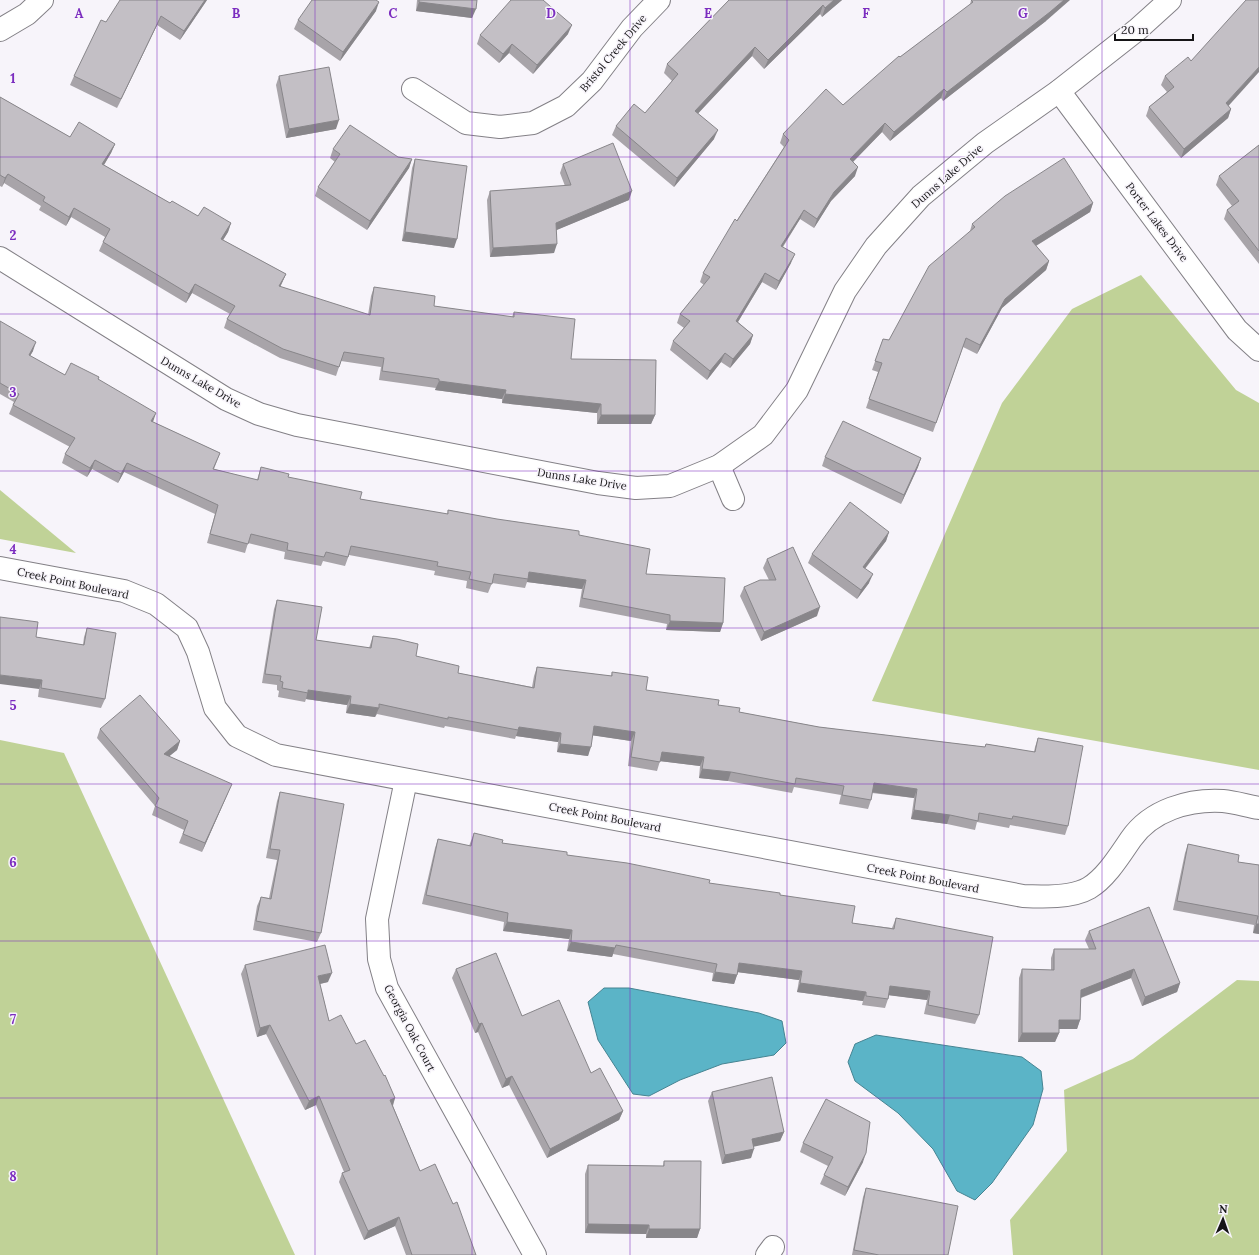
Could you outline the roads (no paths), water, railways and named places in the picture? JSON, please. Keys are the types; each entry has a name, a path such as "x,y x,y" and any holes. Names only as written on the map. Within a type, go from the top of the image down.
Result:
{"street":[{"path":"0,30 27,14 42,0"},
{"name":"Bristol Creek Drive","path":"413,89 466,123 500,127 533,123 566,106 592,81 632,28 659,0"},
{"name":"Dunns Lake Drive","path":"0,258 226,399 259,414 297,425 598,483 636,488 670,486 719,466 763,435 797,390 845,291 881,240 921,196 985,144 1059,90 1138,29 1170,0"},
{"name":"Porter Lakes Drive","path":"1059,90 1238,330 1259,350"},
{"path":"719,466 734,499"},
{"name":"Creek Point Boulevard","path":"0,568 124,591 156,604 187,628 198,652 215,708 237,736 276,755 406,780 1023,896 1056,897 1089,888 1110,868 1134,835 1159,813 1190,802 1223,801 1259,808"},
{"name":"Georgia Oak Court","path":"406,780 377,919 379,959 387,988 535,1255"}],"water":[{"path":"604,988 629,988 759,1013 782,1021 786,1043 774,1055 722,1064 680,1080 649,1096 633,1094 598,1040 588,1002"},
{"path":"876,1035 1022,1057 1041,1071 1043,1089 1033,1125 992,1183 975,1200 957,1191 933,1149 898,1113 855,1081 848,1062 855,1044"}]}
